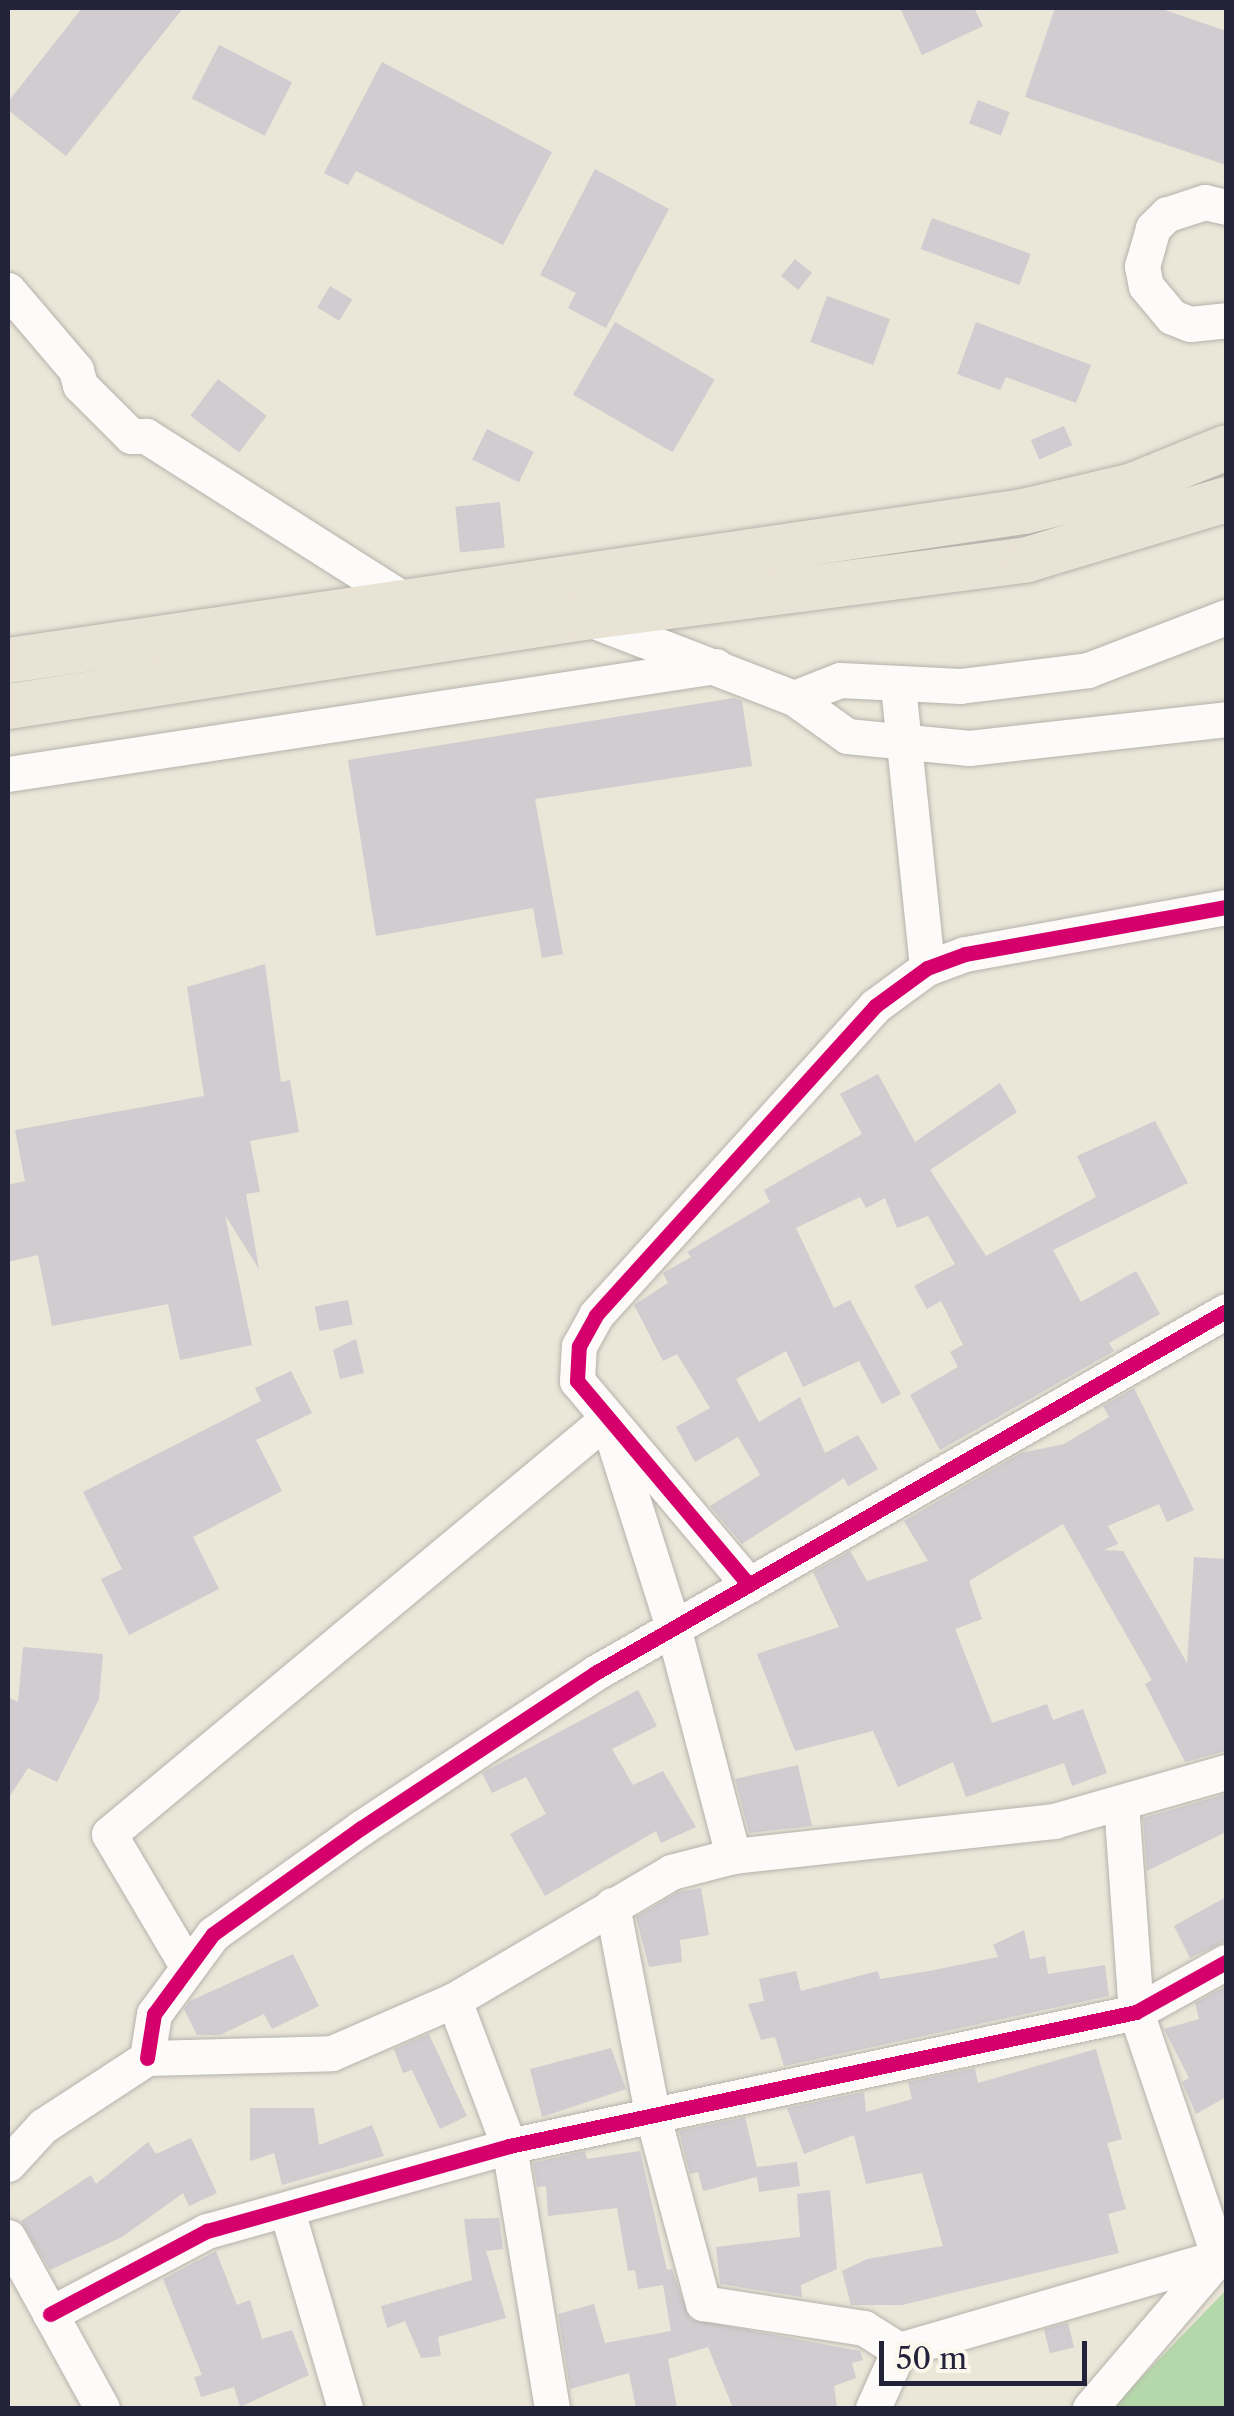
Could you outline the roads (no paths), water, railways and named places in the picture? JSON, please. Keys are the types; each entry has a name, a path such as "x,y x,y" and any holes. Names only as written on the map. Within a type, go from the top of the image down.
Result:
{"main road":[{"path":"8,706 414,622 1023,511 1132,484 1226,448"},
{"path":"8,660 414,622 583,616 1026,559 1226,499"}],"street":[{"path":"1226,207 1206,202 1167,214 1153,228 1142,266 1146,286 1172,317 1190,324 1226,320"},
{"path":"8,290 76,370 90,372 142,422 146,436 414,622"},
{"path":"583,616 794,698 847,736 968,748 1226,719"},
{"path":"794,698 840,680 898,686 960,686 1088,670 1172,643 1226,617"},
{"path":"8,774 716,666"},
{"path":"898,686 926,968"},
{"path":"749,1585 577,1381 575,1364 596,1315 875,1006 926,968 965,954 1226,907"},
{"path":"147,2058 154,2014 186,1964 212,1934 361,1828 673,1627 1226,1311"},
{"path":"607,1419 673,1627 733,1856"},
{"path":"186,1964 108,1834 607,1419"},
{"path":"8,2164 42,2126 147,2058 332,2053 454,2000 671,1872 733,1856 1054,1821 1226,1772"},
{"path":"1122,1804 1136,2012 1223,2253"},
{"path":"612,1905 652,2113 703,2303 864,2328 899,2350 1223,2253"},
{"path":"50,2314 207,2231 509,2146 1136,2012 1226,1962"},
{"path":"454,2000 509,2146 552,2408"},
{"path":"287,2211 346,2408"},
{"path":"8,2237 102,2408"},
{"path":"1090,2408 1223,2253"},
{"path":"873,2408 899,2350"}]}
